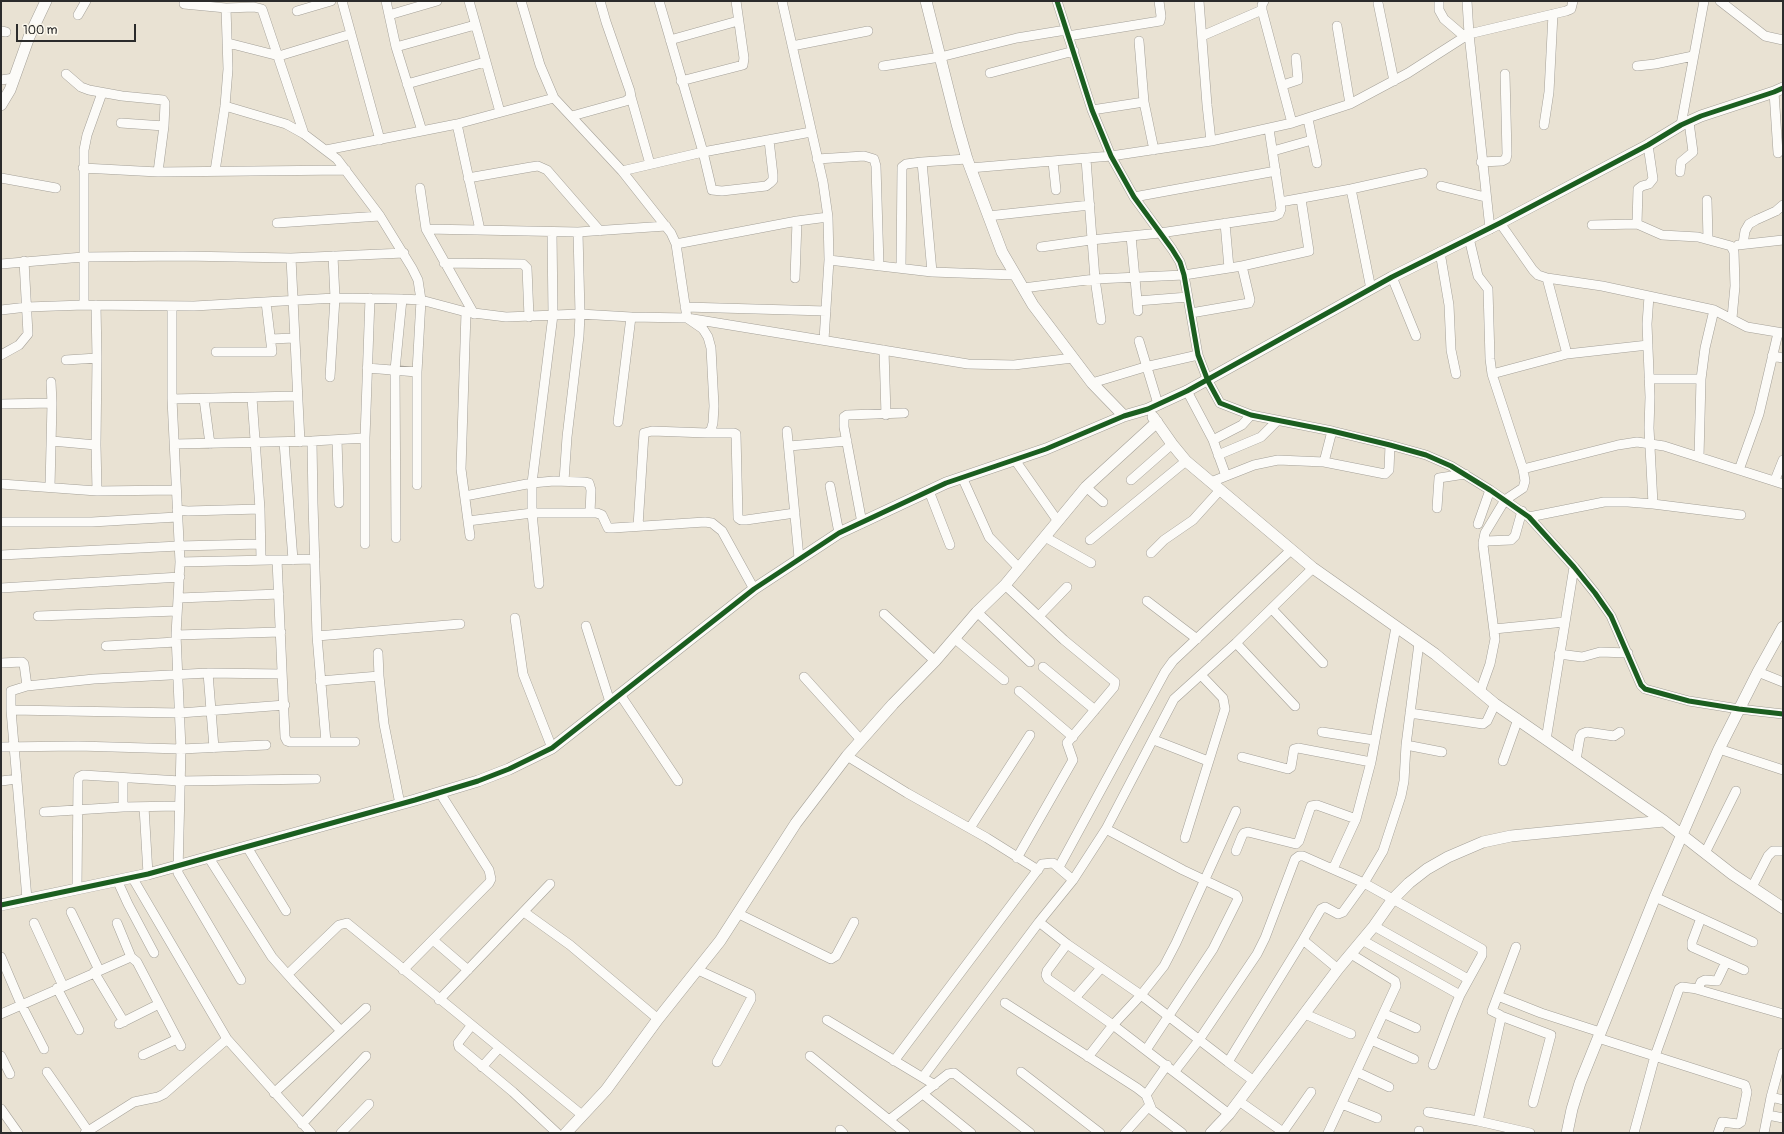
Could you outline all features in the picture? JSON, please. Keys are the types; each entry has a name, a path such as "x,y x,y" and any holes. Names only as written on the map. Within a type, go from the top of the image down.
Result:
{"street":[{"path":"1,105 10,90 29,37 46,1"},
{"path":"78,15 86,1"},
{"path":"297,11 331,1"},
{"path":"342,1 380,140"},
{"path":"386,1 396,47 422,131"},
{"path":"390,15 438,1"},
{"path":"469,1 500,112"},
{"path":"521,1 540,65 554,98 622,171 666,226 676,244 687,318 703,329 708,337 711,348 713,423 711,430 707,433"},
{"path":"600,1 631,97 650,164"},
{"path":"659,1 681,81 703,152 712,190 722,191 766,186 773,180 769,140"},
{"path":"681,81 743,65 744,58 736,1"},
{"path":"782,1 823,182 828,217 829,260 824,340"},
{"path":"926,1 968,164 1002,252 1033,305 1092,384 1124,416"},
{"path":"1056,1 1074,51 1092,110 1111,156 1134,197 1180,262 1184,275 1198,355 1208,381 1220,403 1224,406 1251,415 1332,431 1390,445 1440,460 1465,474 1526,514 1574,568 1604,605 1628,653 1641,685 1645,689 1689,701 1783,714"},
{"path":"883,66 940,57 1017,38 1160,21 1161,16 1159,1"},
{"path":"1199,1 1206,105 1211,141"},
{"path":"1264,1 1262,4 1262,10 1283,85 1292,124"},
{"path":"1438,1 1439,10 1444,19 1467,35"},
{"path":"1467,1 1467,35 1486,197 1495,226 1533,270 1548,278 1602,286 1714,310 1747,327 1780,333 1772,356 1759,414 1739,470"},
{"path":"901,268 902,167 904,165 922,162 968,164 1053,162 1086,159 1211,141 1292,124 1350,104 1394,81 1467,35 1571,9 1573,1 1577,1"},
{"path":"1680,172 1681,162 1693,152 1685,123 1693,56 1704,1"},
{"path":"1720,1 1765,36 1783,40"},
{"path":"1378,3 1394,81"},
{"path":"184,4 226,8 254,7 262,9 304,134"},
{"path":"215,171 225,106 228,43 226,8"},
{"path":"1202,36 1262,10"},
{"path":"1544,125 1550,92 1553,14"},
{"path":"670,40 738,21"},
{"path":"396,47 475,25"},
{"path":"1337,26 1350,104"},
{"path":"792,46 868,31"},
{"path":"228,43 279,56 351,34"},
{"path":"1139,41 1144,102 1154,150"},
{"path":"990,73 1074,51"},
{"path":"1638,66 1693,56"},
{"path":"1283,85 1298,80 1296,58"},
{"path":"407,84 485,62"},
{"path":"66,74 81,87 102,93 163,100 165,103 164,126 158,172"},
{"path":"1482,162 1502,161 1506,159 1505,74"},
{"path":"1,80 14,78"},
{"path":"1,905 148,874 209,858 478,781 509,769 552,748 610,702 621,696 754,589 839,533 962,477 1046,449 1124,416 1153,407 1187,391 1208,381 1392,277 1495,226 1648,145 1685,123 1779,90 1778,153"},
{"path":"84,305 83,168 86,142 102,93"},
{"path":"572,116 626,101 631,97"},
{"path":"326,150 457,124 554,98"},
{"path":"1092,110 1144,102"},
{"path":"225,106 270,118 286,124 304,134 337,159 380,216 404,253 418,280 421,300 417,372 417,485"},
{"path":"1308,119 1317,163"},
{"path":"121,123 164,126"},
{"path":"457,124 480,230"},
{"path":"1041,247 1160,233 1275,216 1279,214 1281,209 1269,129"},
{"path":"622,171 703,152 811,132"},
{"path":"1273,151 1312,140"},
{"path":"1637,224 1638,189 1649,184 1653,179 1648,145"},
{"path":"817,159 864,156 874,159 876,166 879,266"},
{"path":"1086,159 1091,240 1101,320"},
{"path":"922,162 932,272"},
{"path":"1053,162 1056,190"},
{"path":"468,178 538,166 547,170 600,231"},
{"path":"83,168 158,172 346,170"},
{"path":"1134,197 1276,171"},
{"path":"1280,201 1301,199 1351,190 1423,173"},
{"path":"1,178 56,188"},
{"path":"1441,186 1486,197"},
{"path":"420,188 426,229 470,313 461,469 470,536"},
{"path":"1351,190 1371,289"},
{"path":"1023,288 1095,279 1184,275 1242,266 1309,252 1301,199"},
{"path":"1707,200 1708,239"},
{"path":"988,216 1090,205"},
{"path":"1743,244 1745,231 1749,224 1776,211 1783,205"},
{"path":"277,222 380,216"},
{"path":"676,244 797,221 828,217"},
{"path":"795,278 797,221"},
{"path":"1225,223 1229,268"},
{"path":"1592,226 1637,224 1662,235 1689,236 1708,239 1731,246 1783,240"},
{"path":"426,229 578,232 666,226"},
{"path":"538,584 532,513 532,482 553,315 552,232"},
{"path":"564,481 567,437 577,360 580,314 578,232"},
{"path":"1131,236 1138,312"},
{"path":"1469,238 1478,276 1488,289 1490,359 1492,374 1523,469 1525,481 1523,488 1505,500 1485,534 1483,543 1494,629 1493,649 1480,692"},
{"path":"1731,246 1734,252 1735,286 1732,318"},
{"path":"1440,252 1449,305 1451,350 1456,374"},
{"path":"1,264 83,257 183,256 292,258 404,253"},
{"path":"330,377 335,298 333,256"},
{"path":"292,258 296,396 300,442"},
{"path":"829,260 932,272 1015,275"},
{"path":"1,355 19,345 25,340 28,334 24,261"},
{"path":"444,262 523,264 527,268 529,317"},
{"path":"1191,313 1249,303 1250,300 1242,266"},
{"path":"1392,277 1416,336"},
{"path":"1548,278 1567,354"},
{"path":"1649,296 1648,345 1653,504"},
{"path":"1137,301 1188,297"},
{"path":"365,544 365,438 370,298"},
{"path":"396,538 395,370 402,298"},
{"path":"1,310 27,307 84,305 172,306 266,302 293,299 402,298 421,300 470,313 529,317 580,314 687,318 968,364 990,366 1014,365 1073,358"},
{"path":"216,352 271,353 271,339 266,302"},
{"path":"96,305 98,358 96,445 97,491"},
{"path":"172,306 172,399 180,562 176,639 182,749 177,866 182,883 241,980"},
{"path":"685,307 826,311"},
{"path":"1699,457 1701,379 1705,348 1714,310"},
{"path":"618,422 631,317"},
{"path":"271,339 294,338"},
{"path":"1139,341 1157,422 1186,461 1313,568 1453,668 1495,704 1664,821 1732,874 1783,908"},
{"path":"1492,374 1567,354 1648,345"},
{"path":"884,350 886,414"},
{"path":"1092,384 1145,367 1198,355"},
{"path":"1772,356 1783,358"},
{"path":"66,360 98,358"},
{"path":"367,368 417,372"},
{"path":"1649,378 1701,379"},
{"path":"50,487 52,441 51,382"},
{"path":"1187,391 1213,440 1226,476"},
{"path":"172,399 296,396"},
{"path":"252,398 260,509 261,560"},
{"path":"204,399 210,444"},
{"path":"1,404 52,403"},
{"path":"862,523 844,427 844,417 847,415 904,413"},
{"path":"1213,440 1242,425 1251,415"},
{"path":"1218,455 1261,437 1277,421"},
{"path":"566,1133 606,1090 658,1018 698,970 739,914 796,823 847,756 893,704 935,661 977,612 1005,584 1086,487 1157,422"},
{"path":"638,526 644,433 652,431 736,434 738,518 746,520 795,513"},
{"path":"787,431 799,558"},
{"path":"1324,462 1332,431"},
{"path":"175,444 300,442 365,438"},
{"path":"338,440 338,504"},
{"path":"52,441 96,445"},
{"path":"312,441 317,636 326,742"},
{"path":"789,446 847,441"},
{"path":"284,442 293,560"},
{"path":"1523,469 1618,445 1636,442 1664,446 1779,482 1783,460"},
{"path":"1131,480 1172,444"},
{"path":"1210,482 1265,462 1278,460 1324,462 1385,474 1389,470 1390,445"},
{"path":"1015,460 1057,520"},
{"path":"1090,540 1186,461"},
{"path":"1437,508 1439,478 1465,474"},
{"path":"962,477 989,537 1019,568"},
{"path":"465,496 532,482 564,481 589,483 591,490 590,513"},
{"path":"1,484 97,491 176,490"},
{"path":"830,486 839,533"},
{"path":"1086,487 1103,502"},
{"path":"1150,553 1164,540 1193,520 1220,490"},
{"path":"1478,524 1490,490"},
{"path":"929,491 950,545"},
{"path":"1526,514 1604,502 1628,502 1741,515"},
{"path":"1,522 92,522 188,511 260,509"},
{"path":"468,521 532,513 590,513 602,515 608,528 705,522 712,523 722,531 754,589"},
{"path":"1483,543 1486,541 1511,540 1515,536 1526,514"},
{"path":"1044,537 1091,563"},
{"path":"1,555 179,546 260,544"},
{"path":"1059,867 1159,681 1173,661 1291,550"},
{"path":"180,562 315,559"},
{"path":"277,560 282,674 285,705 285,737 287,741 290,742 354,742"},
{"path":"922,1077 1039,922 1073,880 1106,829 1154,740 1174,699 1236,643 1313,568"},
{"path":"1546,740 1574,568"},
{"path":"1,588 180,577"},
{"path":"1005,584 1064,640 1113,680 1114,686 1067,743 1073,760 1017,858"},
{"path":"1039,616 1067,587"},
{"path":"178,598 279,594"},
{"path":"1147,601 1197,639"},
{"path":"1272,609 1323,663"},
{"path":"38,616 177,611"},
{"path":"977,612 1030,662"},
{"path":"884,614 935,661"},
{"path":"515,618 523,674 552,748"},
{"path":"1494,629 1564,622"},
{"path":"317,636 460,624"},
{"path":"586,626 610,702"},
{"path":"1333,869 1356,819 1371,762 1396,627"},
{"path":"1567,1133 1572,1109 1580,1083 1681,835 1719,749 1758,672 1783,627"},
{"path":"106,646 176,639 281,632"},
{"path":"954,638 1004,680"},
{"path":"1236,643 1295,706"},
{"path":"1228,1062 1321,909 1325,907 1336,914 1341,914 1364,883 1377,862 1387,841 1404,781 1406,745 1419,644"},
{"path":"1559,654 1582,657 1600,652 1628,653"},
{"path":"378,653 384,724 400,804"},
{"path":"1,663 22,662 24,664 27,686"},
{"path":"1043,667 1094,710"},
{"path":"1758,672 1783,682"},
{"path":"27,899 10,710 11,691 27,686 94,679 208,673 282,674"},
{"path":"208,673 214,748"},
{"path":"1185,838 1208,761 1224,715 1225,703 1223,698 1201,674"},
{"path":"320,681 379,676"},
{"path":"804,677 861,740"},
{"path":"1019,691 1073,737"},
{"path":"621,696 678,781"},
{"path":"1410,713 1483,724 1487,721 1495,704"},
{"path":"10,710 180,713 285,705"},
{"path":"1503,761 1518,719"},
{"path":"1322,732 1374,740"},
{"path":"1576,760 1580,737 1582,734 1586,732 1614,736 1620,732"},
{"path":"970,828 1030,734"},
{"path":"1154,740 1208,761"},
{"path":"1,747 182,749 266,745"},
{"path":"1406,745 1442,752"},
{"path":"1242,757 1288,769 1291,767 1294,749 1298,748 1371,762"},
{"path":"1719,749 1783,770"},
{"path":"847,756 970,828 1038,870"},
{"path":"77,889 78,780 79,777 83,775 180,781 316,779"},
{"path":"123,778 123,807"},
{"path":"1,781 17,779"},
{"path":"1705,853 1736,791"},
{"path":"404,970 489,883 491,879 489,870 440,792"},
{"path":"1236,851 1242,836 1248,832 1296,844 1299,841 1311,806 1317,805 1356,819"},
{"path":"44,812 123,807 179,806"},
{"path":"144,807 148,874"},
{"path":"1088,1057 1113,1025 1141,995 1167,960 1236,811"},
{"path":"1211,1133 1229,1114 1338,969 1374,926 1393,899 1409,883 1427,869 1448,857 1484,842 1512,836 1664,821"},
{"path":"1106,829 1177,867 1236,894 1238,901 1214,949 1170,1017 1146,1050"},
{"path":"247,847 286,911"},
{"path":"1752,887 1768,856 1773,851 1783,852"},
{"path":"1175,1071 1200,1040 1248,968 1265,938 1297,858 1303,856 1364,883 1482,949 1482,955 1460,995 1433,1065"},
{"path":"209,858 272,957 341,1030"},
{"path":"894,1061 1042,864 1052,863 1059,867 1073,880"},
{"path":"132,877 227,1039 311,1133"},
{"path":"117,880 154,953"},
{"path":"439,1000 550,884"},
{"path":"1655,897 1753,942"},
{"path":"71,912 96,971 122,1023 159,1004"},
{"path":"524,912 570,945 658,1018"},
{"path":"739,914 830,959 836,956 854,922"},
{"path":"1701,918 1692,942 1692,947 1744,970"},
{"path":"1039,922 1067,944 1141,995 1254,1081"},
{"path":"34,923 79,1030"},
{"path":"117,923 131,956 137,962 179,1042 143,1055"},
{"path":"288,974 343,923 351,926 439,1000 582,1115"},
{"path":"1374,926 1468,979"},
{"path":"433,940 468,970"},
{"path":"1303,940 1338,969"},
{"path":"1362,940 1460,995"},
{"path":"1067,944 1046,975 1048,980 1113,1025 1175,1071 1229,1114"},
{"path":"1516,947 1492,1012 1551,1035 1533,1103"},
{"path":"1328,1133 1371,1040 1385,1014 1396,986 1396,982 1351,954"},
{"path":"1,1014 131,956"},
{"path":"1,957 21,1004 44,1049"},
{"path":"1696,989 1703,980 1717,981 1726,962"},
{"path":"1076,998 1101,968"},
{"path":"698,970 750,994 751,996 751,999 716,1062"},
{"path":"1634,1133 1655,1056 1679,989 1682,987 1696,989 1783,1014"},
{"path":"1498,996 1655,1056 1745,1085 1747,1092 1740,1123 1722,1122 1718,1133"},
{"path":"1006,1003 1137,1088 1146,1095 1149,1106 1182,1133"},
{"path":"274,1093 366,1008"},
{"path":"1305,1014 1351,1034"},
{"path":"1385,1014 1416,1028"},
{"path":"1478,1121 1501,1016"},
{"path":"827,1020 935,1085"},
{"path":"471,1026 458,1045 513,1092 557,1133"},
{"path":"47,1072 86,1132 134,1102 158,1097 164,1094 227,1039"},
{"path":"1371,1040 1414,1059"},
{"path":"482,1067 499,1048"},
{"path":"1764,1133 1771,1097 1783,1053"},
{"path":"1,1056 10,1074"},
{"path":"302,1124 366,1056"},
{"path":"810,1056 905,1133"},
{"path":"1146,1095 1167,1065"},
{"path":"1021,1072 1100,1133"},
{"path":"1357,1072 1390,1087"},
{"path":"889,1120 951,1073 957,1074 1030,1133"},
{"path":"1239,1101 1283,1133 1311,1092"},
{"path":"923,1094 971,1133"},
{"path":"1771,1097 1783,1100"},
{"path":"341,1133 369,1104"},
{"path":"1342,1104 1377,1118"},
{"path":"1125,1133 1149,1106"},
{"path":"1,1109 18,1133"},
{"path":"1428,1112 1478,1121 1530,1133"},
{"path":"1768,1115 1783,1118"}],"cycle path":[{"path":"1057,1 1092,110 1111,156 1134,197 1180,262 1184,275 1198,355 1208,381 1220,403 1251,415 1332,431 1390,445 1426,455 1451,466 1490,490 1529,517 1574,567 1611,616 1641,685 1645,689 1689,701 1783,714"},
{"path":"1,905 148,874 415,800 478,781 509,769 552,748 754,589 839,533 946,483 1046,449 1124,416 1148,409 1187,391 1392,277 1500,223 1648,145 1681,125 1701,116 1783,88"}]}
